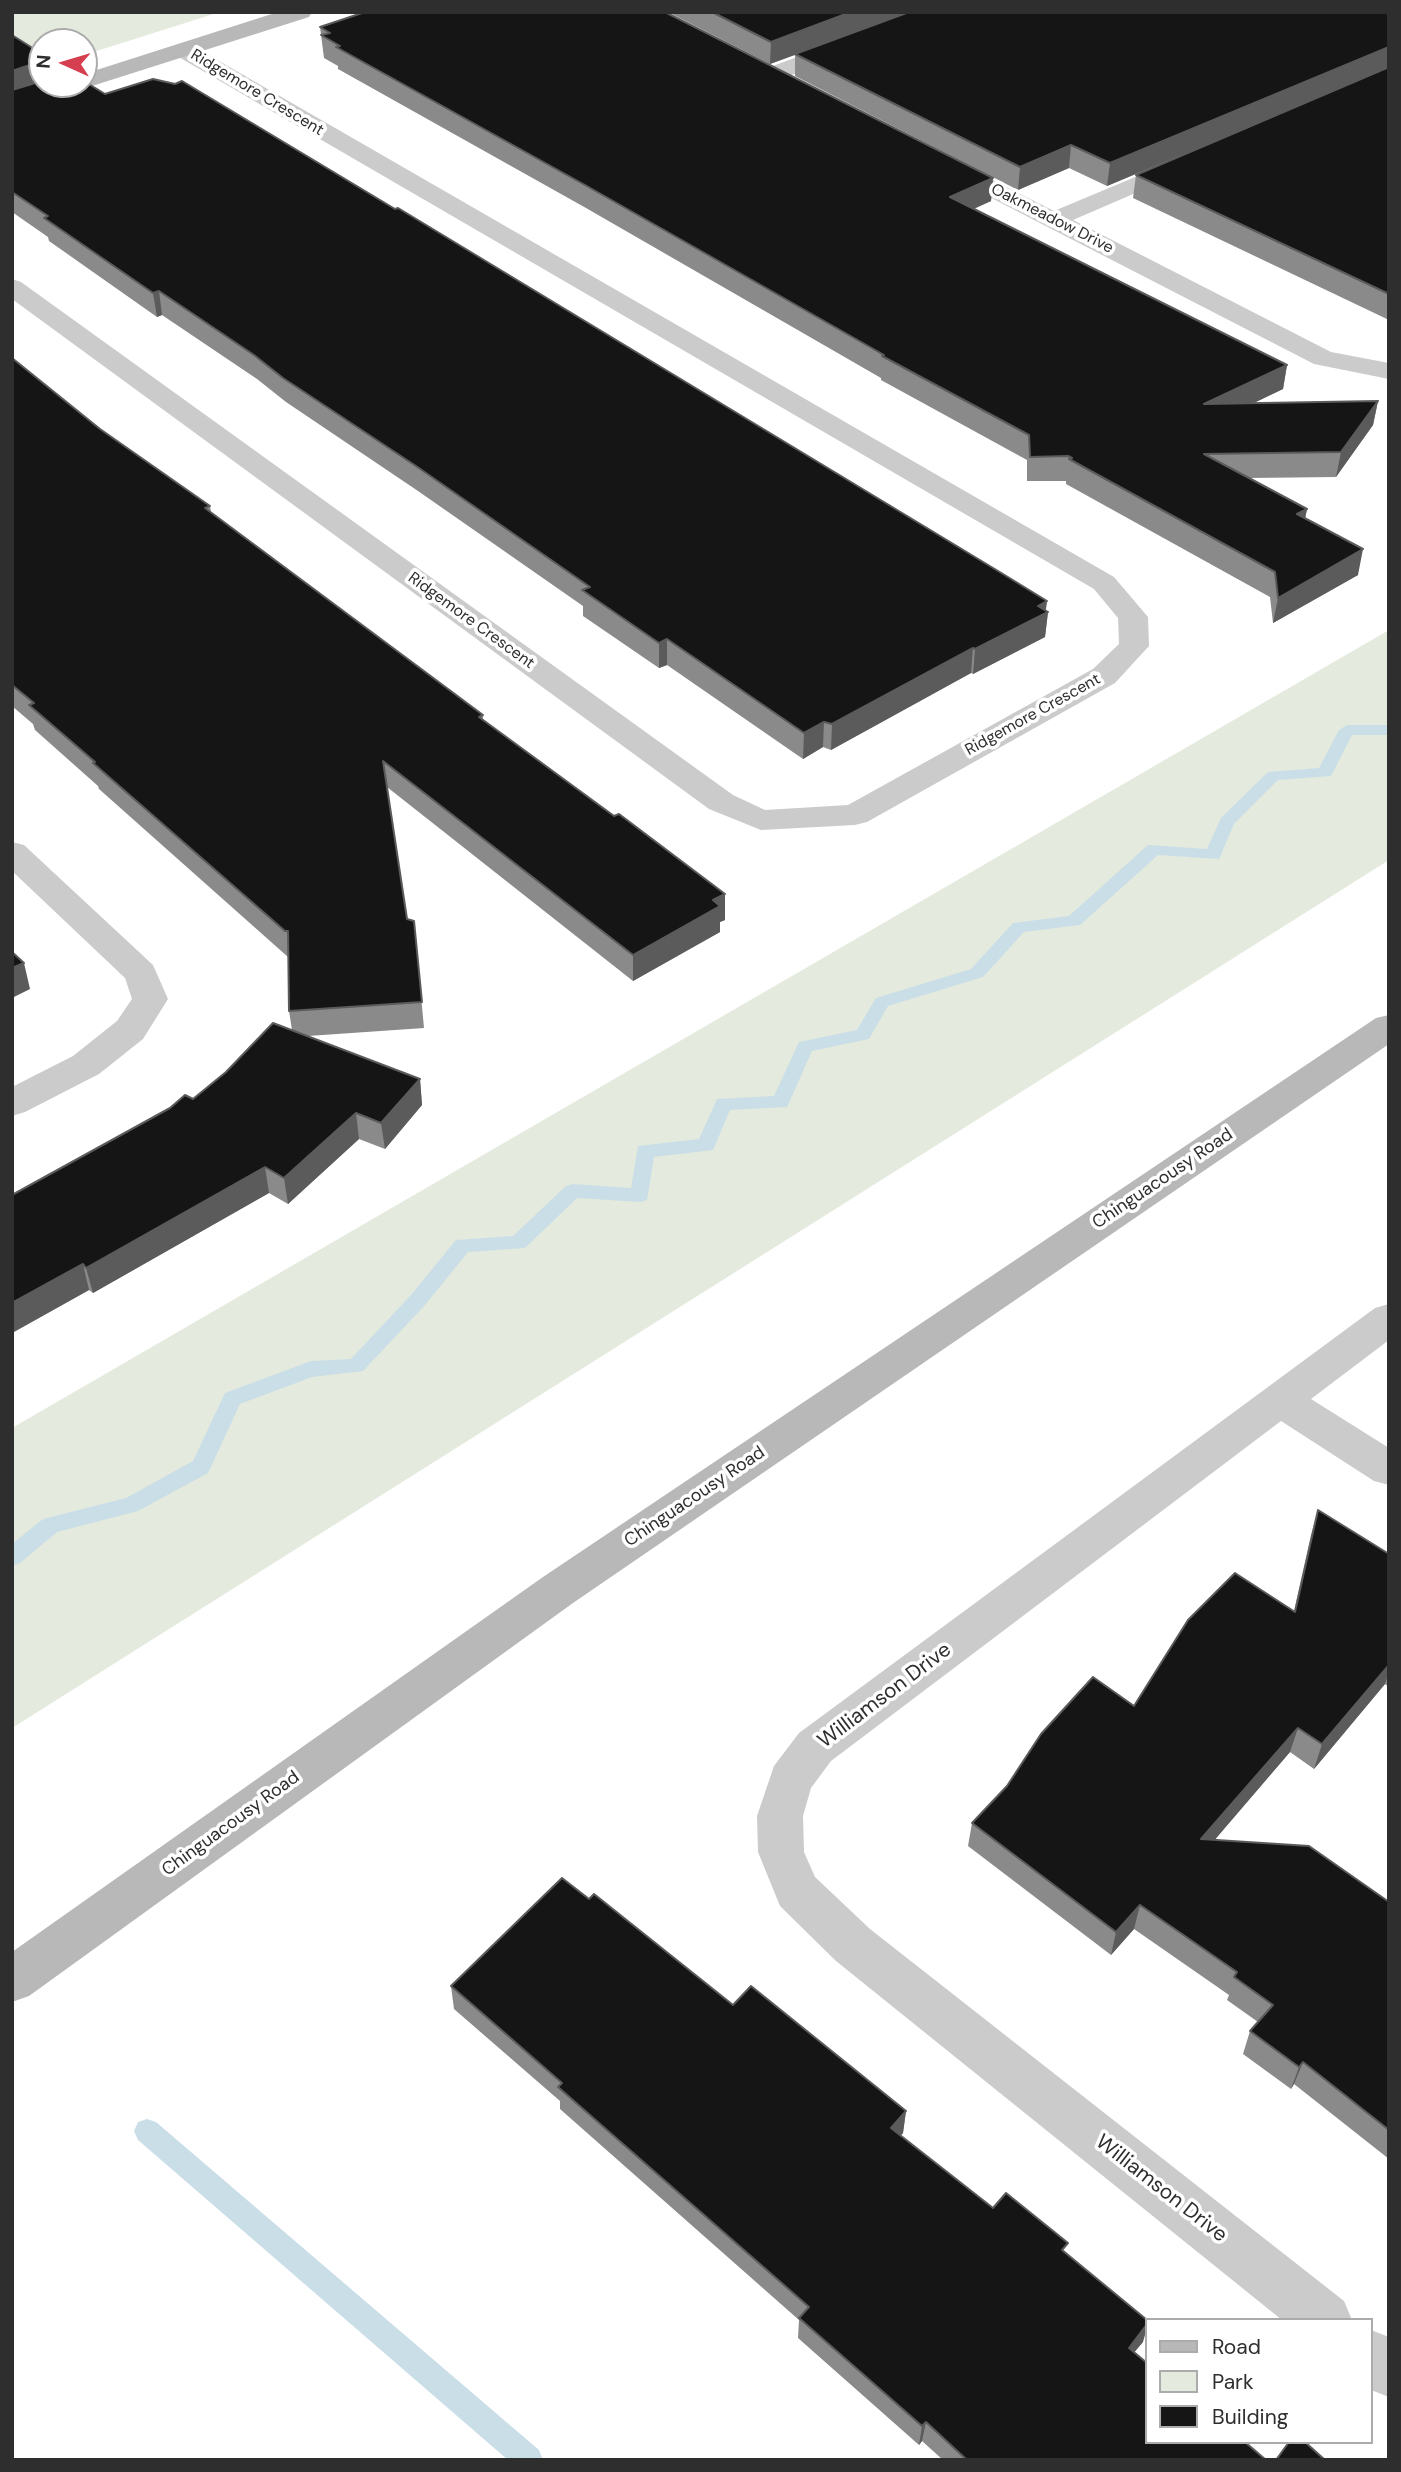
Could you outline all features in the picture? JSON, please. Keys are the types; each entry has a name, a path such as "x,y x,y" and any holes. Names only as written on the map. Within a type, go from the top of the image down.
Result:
{"main road":[{"path":"98,77 301,12"},
{"name":"Chinguacousy Road","path":"12,1980 558,1590 1388,1025"}],"street":[{"path":"770,75 939,12"},
{"name":"Ridgemore Crescent","path":"12,288 721,802 761,820 855,815 1104,676 1134,646 1133,617 1104,583 185,51"},
{"path":"745,62 794,88"},
{"path":"1053,220 1202,156"},
{"name":"Oakmeadow Drive","path":"930,157 1323,358 1389,371"},
{"path":"12,852 141,973 150,999 130,1030 86,1065 12,1103"},
{"name":"Williamson Drive","path":"1322,2318 853,1945 797,1891 780,1852 780,1816 790,1780 815,1747 1389,1319"},
{"path":"1280,1400 1389,1469"},
{"path":"1373,2358 1389,2370"}],"green space":[{"path":"12,12 220,12 98,51 98,28 28,28 28,65 12,62"},
{"path":"1389,630 1389,860 12,1728 12,1428"}],"building":[{"path":"365,12 665,12 993,178 950,197 1287,365 1204,404 1378,401 1341,452 1204,454 1307,509 1297,514 1363,549 1278,598 1275,572 1069,459 1072,458 1068,456 1030,457 1029,435 882,356 884,355 585,185 336,47 340,46 321,35 330,33 320,27"},
{"path":"712,12 851,12 771,42"},
{"path":"909,12 1389,12 1389,47 1110,163 1071,145 1020,167 795,54"},
{"path":"12,35 28,45 28,66 12,71"},
{"path":"1389,67 1389,294 1136,175"},
{"path":"153,79 175,84 182,81 395,209 398,208 1047,601 1038,606 1048,612 973,648 832,724 824,722 804,733 667,639 659,643 582,590 590,587 159,291 153,293 44,218 48,216 12,192 12,90 28,85 28,98 98,98 98,90 105,94"},
{"path":"12,358 100,429 210,506 205,508 483,715 479,717 614,816 619,814 725,894 713,900 720,906 633,955 383,761 407,919 414,921 422,1002 289,1011 288,931 93,763 95,762 29,705 34,703 12,685"},
{"path":"12,952 24,963 12,968"},
{"path":"273,1023 420,1079 381,1123 356,1113 284,1178 265,1167 86,1268 83,1264 12,1303 12,1195 170,1108 185,1095 193,1099 226,1072"},
{"path":"1318,1510 1389,1554 1389,1665 1322,1744 1298,1728 1201,1839 1309,1846 1389,1902 1389,2130 1303,2062 1299,2067 1250,2031 1273,2005 1234,1977 1237,1972 1140,1905 1116,1932 972,1823 1007,1786 1041,1734 1093,1677 1134,1706 1188,1620 1235,1573 1295,1612"},
{"path":"562,1878 589,1899 594,1894 733,2005 751,1986 906,2111 891,2128 993,2208 1006,2193 1068,2243 1062,2250 1146,2319 1146,2325 1129,2348 1146,2362 1146,2444 1247,2444 1266,2460 967,2460 926,2422 922,2426 799,2318 809,2307 558,2087 562,2083 451,1986"},
{"path":"1288,2444 1307,2444 1325,2460 1276,2460"}],"waterway":[{"path":"12,1557 51,1525 131,1505 201,1467 232,1399 311,1369 356,1366 418,1300 463,1245 518,1243 573,1191 640,1195 645,1151 706,1145 723,1104 781,1102 805,1046 863,1035 882,1002 977,973 1019,927 1074,921 1154,849 1213,855 1227,822 1274,775 1325,773 1347,730 1389,730"},
{"path":"147,2131 529,2460"}]}
